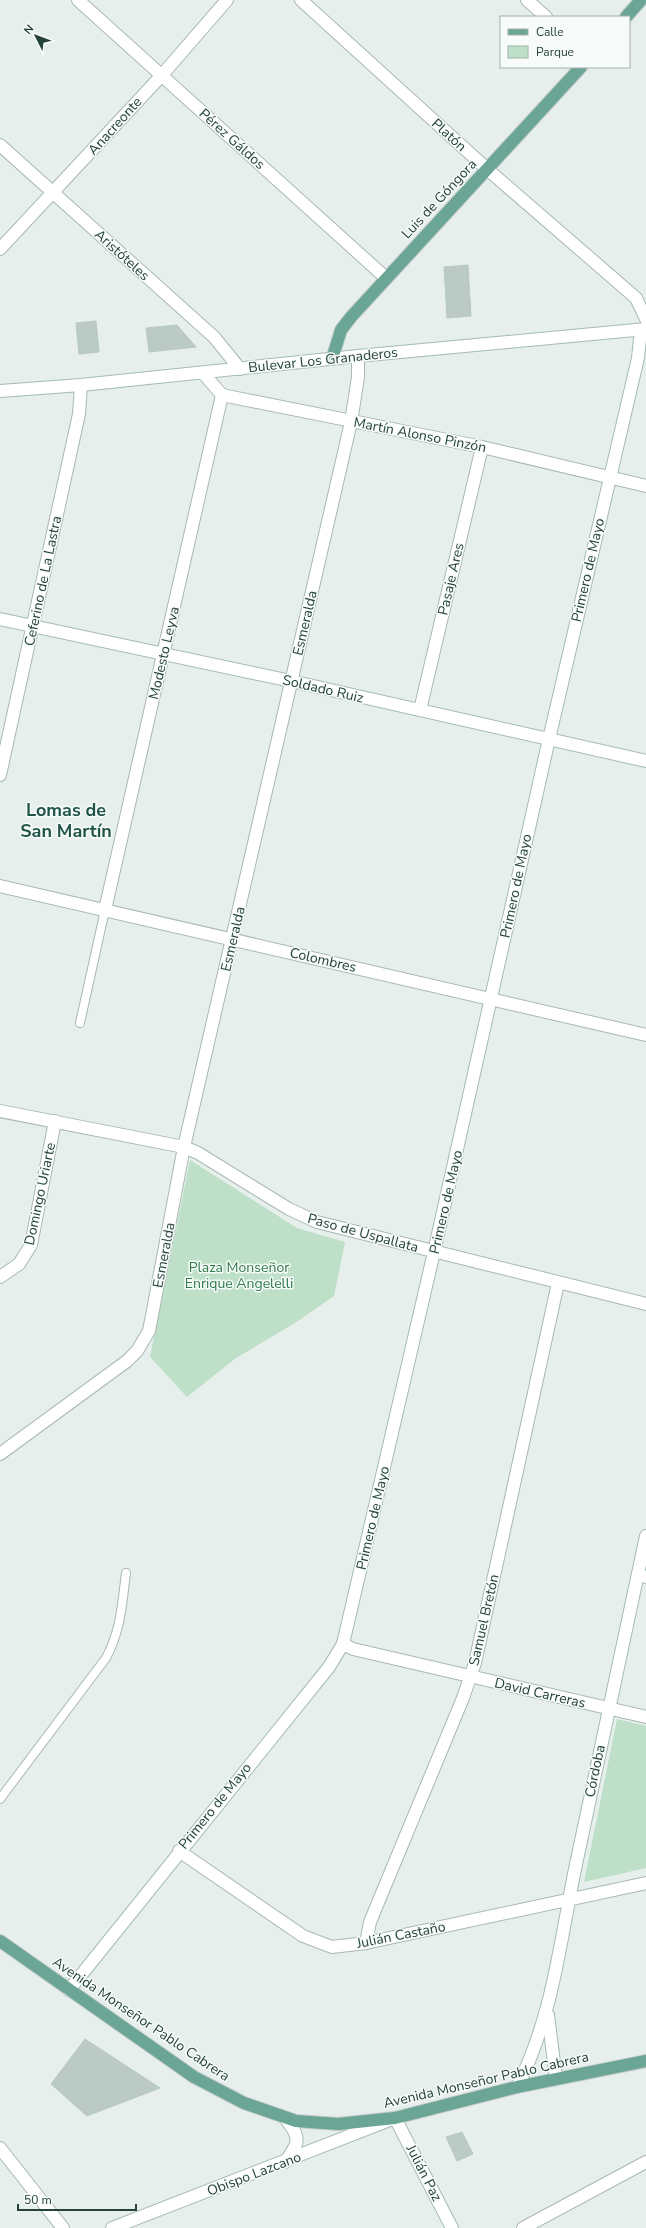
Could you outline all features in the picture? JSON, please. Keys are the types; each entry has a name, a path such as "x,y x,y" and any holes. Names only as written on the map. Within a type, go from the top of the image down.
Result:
{"main road":[{"path":"627,16 641,0"},
{"name":"Luis de Góngora","path":"332,359 341,330 386,278 580,68"},
{"name":"Avenida Monseñor Pablo Cabrera","path":"0,1941 194,2077 244,2103 286,2118 315,2124 338,2124 395,2118 556,2078 646,2061"}],"street":[{"name":"Pérez Gáldos","path":"78,0 386,278"},
{"name":"Anacreonte","path":"0,249 162,75 227,0"},
{"name":"Platón","path":"301,0 487,169 636,298 644,326"},
{"path":"527,0 545,16"},
{"name":"Aristóteles","path":"0,145 214,337 240,369"},
{"name":"Bulevar Los Granaderos","path":"0,391 203,373 644,326"},
{"name":"Primero de Mayo","path":"69,1990 328,1667 343,1644 434,1252 549,739 638,358 644,326"},
{"name":"Esmeralda","path":"0,1454 127,1361 144,1341 149,1331 184,1147 234,939 291,681 351,422 358,377 358,356"},
{"path":"203,373 222,394"},
{"name":"Ceferino de La Lastra","path":"0,775 79,414 81,385"},
{"name":"Martín Alonso Pinzón","path":"222,394 351,422 482,447 646,486"},
{"name":"Modesto Leyva","path":"105,910 222,394"},
{"name":"Pasaje Ares","path":"420,710 482,447"},
{"name":"Soldado Ruiz","path":"0,619 291,681 646,761"},
{"name":"Colombres","path":"0,886 646,1035"},
{"name":"Paso de Uspallata","path":"0,1111 184,1147 198,1153 304,1217 434,1252 646,1304"},
{"name":"Domingo Uriarte","path":"0,1277 19,1264 31,1245 55,1122"},
{"name":"Samuel Bretón","path":"366,1943 370,1922 475,1663 558,1283"},
{"name":"Córdoba","path":"517,2087 529,2062 548,2008 568,1900 608,1709 642,1576 646,1536"},
{"name":"David Carreras","path":"343,1644 353,1650 470,1678 646,1717"},
{"name":"Julián Castaño","path":"179,1851 303,1936 332,1947 366,1943 646,1883"},
{"name":"Córdoba","path":"548,2008 556,2078"},
{"path":"285,2162 295,2149 298,2139 296,2131 286,2118"},
{"name":"Obispo Lazcano","path":"112,2228 395,2118"},
{"name":"Julián Paz","path":"395,2118 452,2228"},
{"path":"0,2148 63,2228"},
{"path":"523,2228 646,2162"}],"lane":[{"path":"80,1023 105,910"},
{"path":"0,1799 106,1658 116,1639 120,1625 126,1573"}],"green space":[{"name":"Plaza Monseñor Enrique Angelelli","path":"190,1160 297,1228 345,1242 334,1296 295,1323 236,1358 187,1397 150,1357"},
{"path":"617,1719 646,1726 646,1868 584,1882"}],"building":[{"path":"468,265 471,316 447,318 444,267"},
{"path":"96,321 99,352 79,354 76,323"},
{"path":"177,325 196,347 149,352 146,328"},
{"path":"85,2039 160,2088 87,2116 51,2084"},
{"path":"462,2132 473,2154 457,2161 446,2137"}],"district":[{"name":"Lomas de San Martín","path":"66,820"}]}
